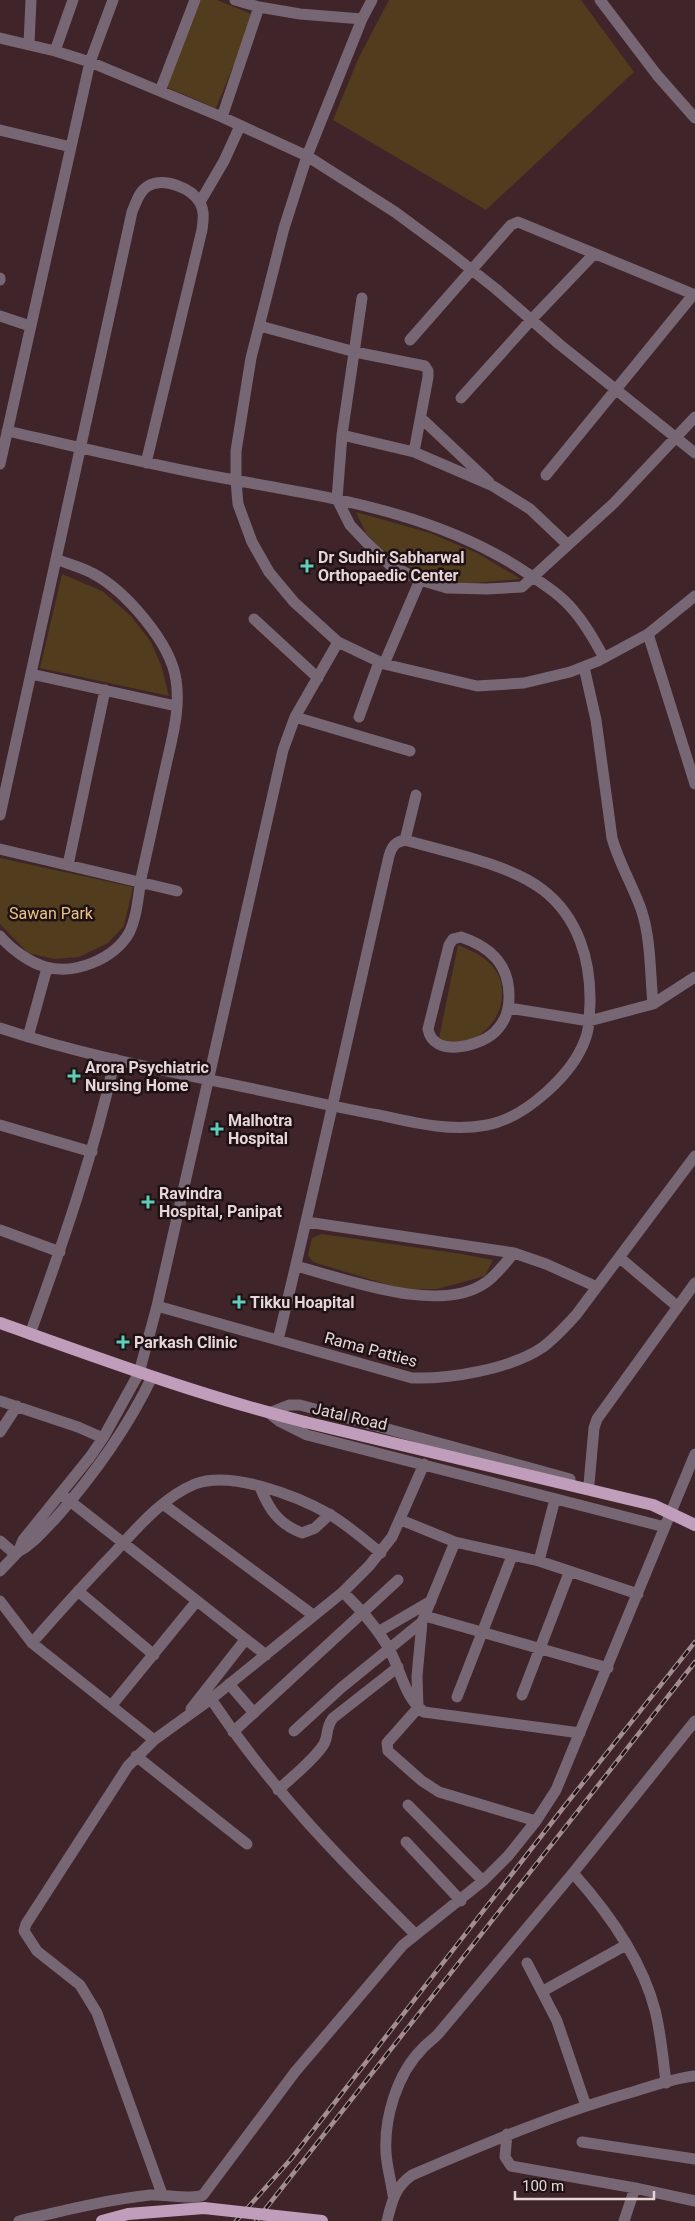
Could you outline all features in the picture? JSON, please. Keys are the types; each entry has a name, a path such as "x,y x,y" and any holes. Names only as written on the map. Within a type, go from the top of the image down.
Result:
{"main road":[{"name":"Jatal Road","path":"0,1324 145,1375 269,1413 654,1505 695,1525"},
{"path":"102,2221 128,2214 204,2208 322,2221"}],"street":[{"path":"29,44 31,0"},
{"path":"55,51 73,0"},
{"path":"0,464 90,62 113,0"},
{"path":"160,91 195,0"},
{"path":"235,0 259,8 300,14 362,19"},
{"path":"372,0 362,19 307,156 284,228 251,358 236,450 236,480 238,504 252,542 269,572 294,602 338,642 381,663 477,686 524,683 570,672 604,658 648,634 695,596"},
{"path":"600,0 657,75 695,118"},
{"path":"222,117 259,8"},
{"path":"0,38 29,44 90,62 222,117 307,156 395,212 472,270 615,390 695,452"},
{"path":"200,202 224,161 240,126"},
{"path":"0,130 71,147"},
{"path":"0,815 79,447 132,212 139,196 148,186 162,182 176,185 189,193 200,202 204,215 146,463"},
{"path":"410,340 511,225 518,222 694,295 546,476"},
{"path":"462,398 531,320 594,254"},
{"path":"362,298 342,435 337,499 350,525 367,543 390,565 420,580 447,588 487,589 522,587 614,503 695,417"},
{"path":"0,316 30,326"},
{"path":"260,326 355,352 425,366 428,371 428,377 414,452"},
{"path":"421,418 492,486"},
{"path":"7,431 146,463 337,499 398,514 448,532 489,550 533,577 573,609 591,633 604,658"},
{"path":"342,435 414,452 492,486 530,509 568,545"},
{"path":"0,936 27,958 47,968 85,966 97,961 118,946 128,934 134,921 140,881 177,717 176,680 166,651 141,616 115,588 92,573 56,559"},
{"path":"358,717 420,580"},
{"path":"254,619 318,678"},
{"path":"648,634 694,778"},
{"path":"0,1571 17,1553 34,1541 70,1501 127,1424 145,1375 157,1306 283,750 295,717 338,642"},
{"path":"584,666 596,720 612,838 617,857 641,909 645,923 653,1004"},
{"path":"31,674 176,706"},
{"path":"68,865 105,690"},
{"path":"295,717 410,751"},
{"path":"405,840 416,795"},
{"path":"0,1028 115,1059 332,1106 438,1127 468,1128 490,1125 513,1116 550,1089 581,1050 587,1035 590,995 588,964 582,942 562,908 543,890 523,877 405,840 398,841 392,846 332,1106 307,1222 278,1340"},
{"path":"0,849 177,891"},
{"path":"461,937 478,942 490,951 503,967 510,982 509,1008 504,1021 488,1037 456,1047 443,1047 433,1042 429,1036 428,1029 449,945 454,939 461,937"},
{"path":"28,1037 47,968"},
{"path":"509,1008 589,1021 653,1004 695,977"},
{"path":"30,1334 60,1252 92,1152 115,1059"},
{"path":"1,1127 92,1152"},
{"name":"Rama Patties","path":"157,1306 412,1378 454,1376 480,1371 519,1359 543,1347 576,1315 695,1156"},
{"path":"307,1222 514,1254 546,1264 598,1287"},
{"path":"0,1230 60,1252"},
{"path":"296,1266 420,1297 436,1297 471,1290 485,1283 514,1254"},
{"path":"620,1258 678,1307"},
{"path":"589,1484 597,1418 695,1283"},
{"path":"17,1553 23,1540 61,1494 103,1438 145,1375"},
{"path":"0,1401 103,1438"},
{"path":"269,1413 289,1405 300,1405 589,1484 674,1505"},
{"path":"0,1432 16,1406"},
{"path":"269,1413 284,1424 307,1435 665,1527"},
{"path":"19,2221 93,2203 162,2194 197,2197 203,2195 295,2072 403,1945 415,1934 461,1901 508,1856 556,1790 695,1454"},
{"path":"162,2194 97,2013 80,1985 37,1951 24,1931 26,1924 120,1776 136,1756 154,1740 230,1684 343,1592 381,1553 401,1520 424,1464"},
{"path":"32,1643 122,1544 163,1504 182,1491 213,1480 235,1481 260,1487 304,1502 330,1514 381,1553"},
{"path":"260,1487 273,1514 287,1526 302,1533 316,1528 330,1514"},
{"path":"61,1494 122,1544 266,1655"},
{"path":"540,1561 556,1499"},
{"path":"163,1504 313,1615"},
{"path":"401,1520 455,1542 540,1561 569,1573 638,1594"},
{"path":"0,1542 17,1553"},
{"path":"455,1542 423,1619 417,1676 418,1708 387,1744 388,1751 422,1781 439,1792 536,1820"},
{"path":"457,1697 512,1556"},
{"path":"522,1694 569,1573"},
{"path":"233,1732 398,1580"},
{"path":"78,1591 154,1655"},
{"path":"343,1592 364,1612 389,1648 412,1701 418,1708 429,1714 580,1733"},
{"path":"0,1601 32,1643 154,1740"},
{"path":"378,1632 431,1601"},
{"path":"112,1705 196,1602"},
{"path":"423,1619 482,1633 608,1668"},
{"path":"294,1730 423,1619"},
{"path":"182,1720 245,1640"},
{"path":"278,1790 322,1747 327,1737 326,1728 333,1718 398,1667"},
{"path":"230,1684 254,1713"},
{"path":"211,1699 233,1732 278,1790 339,1858 415,1934"},
{"path":"387,2221 393,2195 386,2144 393,2101 399,2083 422,2049 439,2033 573,1874 695,1721"},
{"path":"136,1756 247,1844"},
{"path":"408,1805 483,1881"},
{"path":"406,1842 461,1901"},
{"path":"573,1874 600,1904 626,1945 644,1981 659,2027 666,2083"},
{"path":"543,1990 626,1945"},
{"path":"527,1963 543,1990 563,2035 586,2106"},
{"path":"393,2195 403,2182 412,2175 507,2134 586,2106 694,2076 695,2088"},
{"path":"507,2134 505,2158 511,2166 695,2201"},
{"path":"582,2142 695,2159"},
{"path":"624,2221 634,2188"}],"green space":[{"path":"201,0 217,0 254,15 216,108 166,87"},
{"path":"389,0 581,0 634,72 486,210 333,120 359,57"},
{"path":"356,512 430,533 477,553 521,579 461,584 410,567 382,551 366,533"},
{"path":"62,574 102,591 131,616 151,642 161,665 169,696 40,668"},
{"name":"Sawan Park","path":"0,858 133,887 124,926 108,943 79,957 54,959 28,953 0,924"},
{"path":"458,945 479,955 492,966 501,980 502,997 501,1005 494,1021 482,1033 466,1042 453,1045 438,1043"},
{"path":"322,1234 493,1260 485,1276 437,1289 402,1289 313,1262 308,1255 312,1238"}],"railway":[{"path":"236,2221 291,2159 563,1808 695,1642"},
{"path":"256,2221 695,1662"}],"place":[{"name":"Dr Sudhir Sabharwal Orthopaedic Center","path":"307,566"},
{"name":"Arora Psychiatric Nursing Home","path":"74,1076"},
{"name":"Malhotra Hospital","path":"217,1129"},
{"name":"Ravindra Hospital, Panipat","path":"148,1202"},
{"name":"Tikku Hoapital","path":"239,1302"},
{"name":"Parkash Clinic","path":"123,1342"}]}
